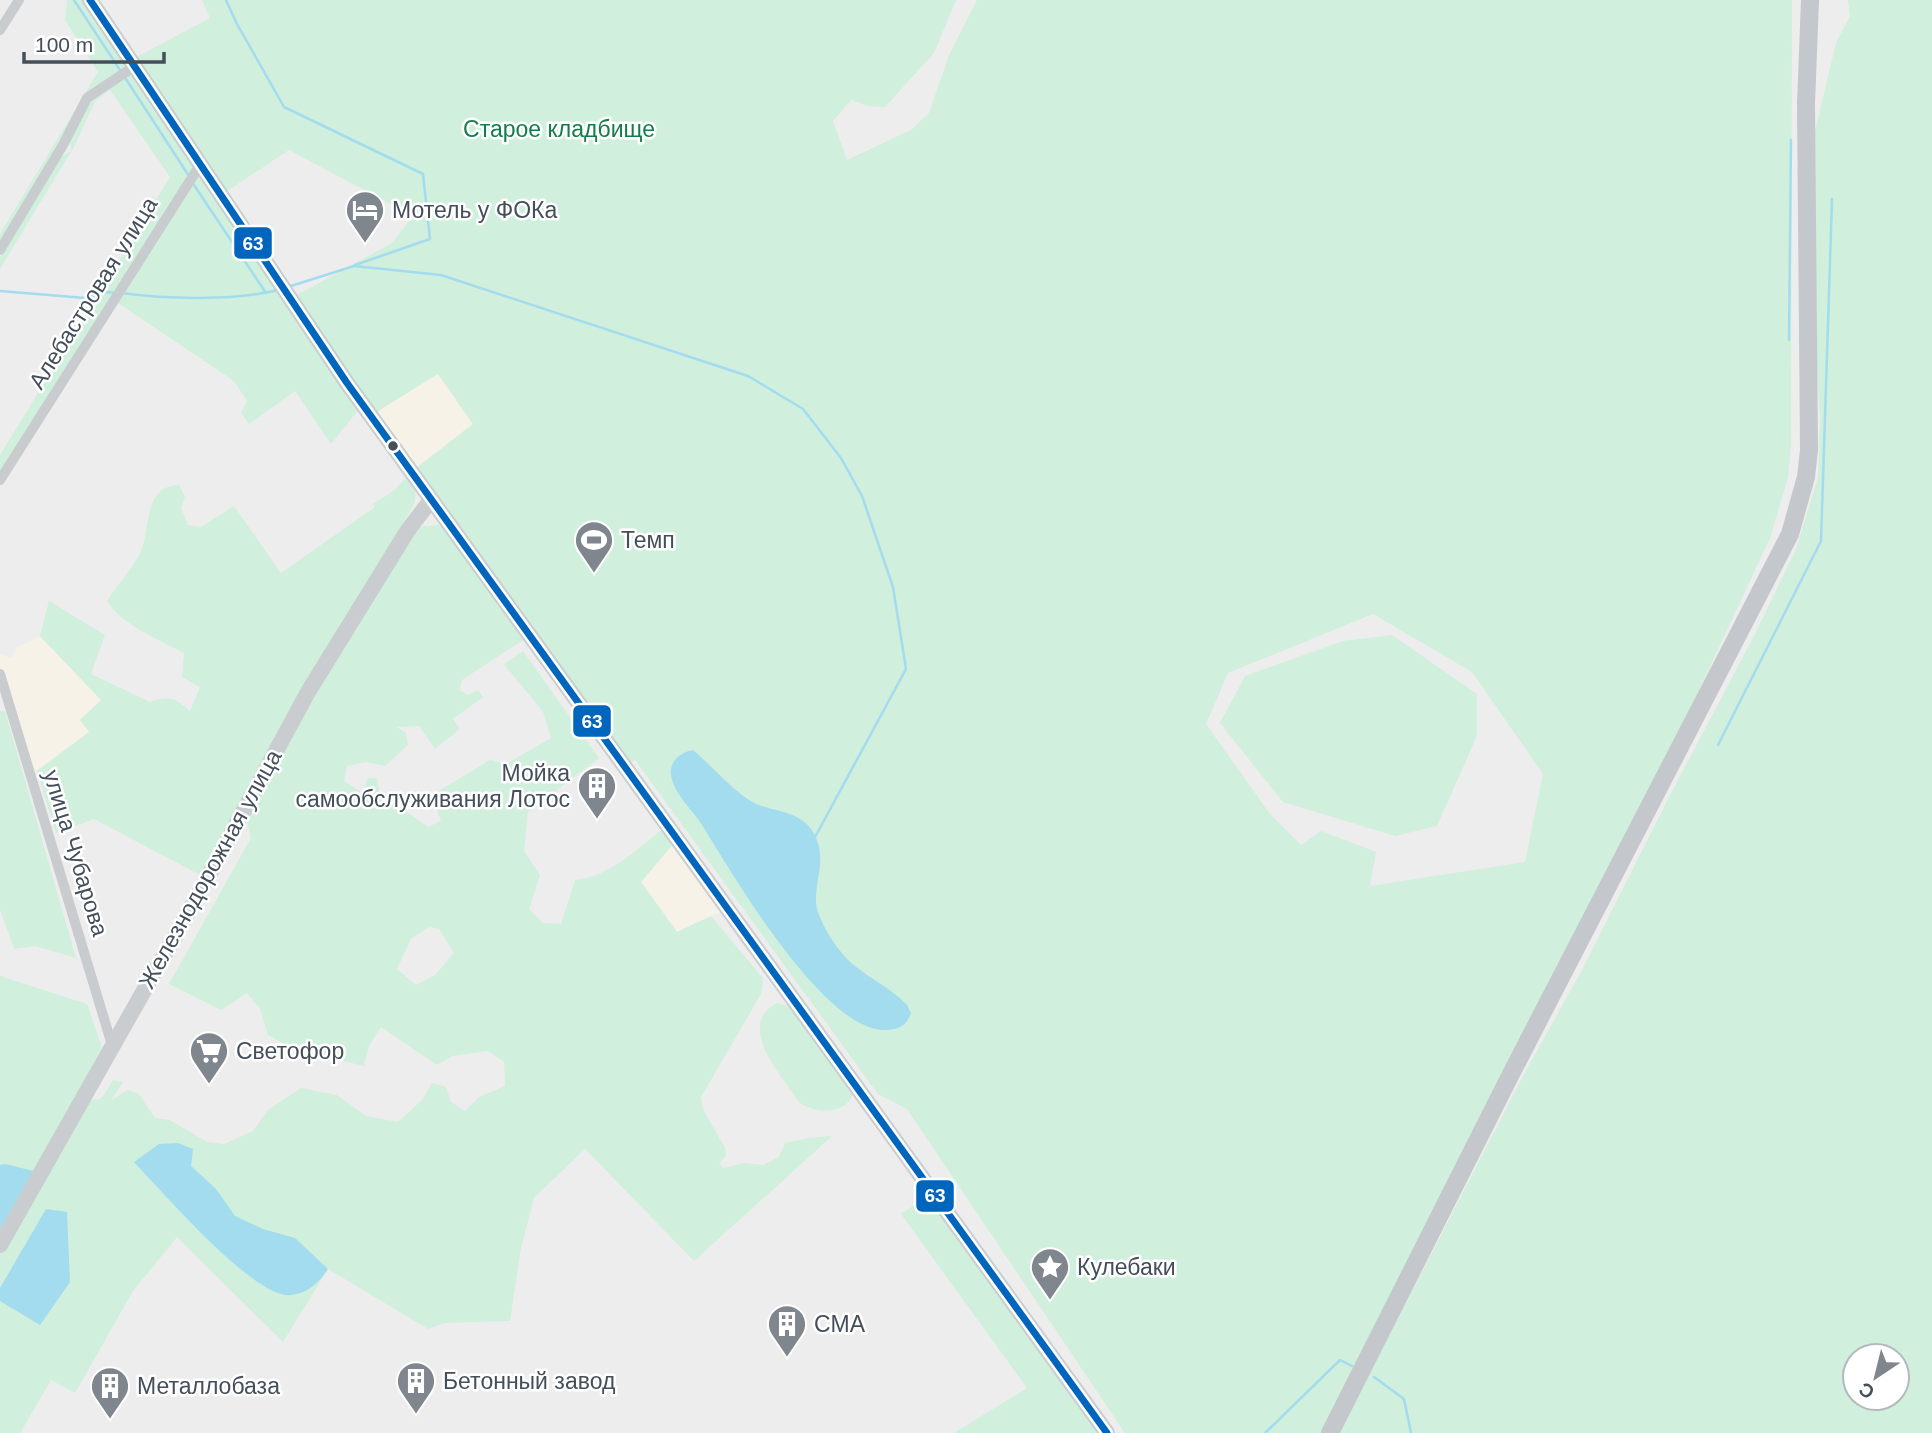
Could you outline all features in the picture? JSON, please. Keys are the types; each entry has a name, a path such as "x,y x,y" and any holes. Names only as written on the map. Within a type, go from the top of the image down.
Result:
{"main road":[{"path":"90,0 347,383 1107,1433"},
{"path":"1330,1433 1511,1072 1790,534 1806,477 1809,450 1806,104 1810,0"},
{"name":"Железнодорожная улица","path":"0,1245 197,897 308,692 408,530 431,500"}],"street":[{"path":"0,30 19,0"},
{"path":"0,250 63,145 87,99 135,66"},
{"name":"Алебастровая улица","path":"0,480 200,165"},
{"name":"улица Чубарова","path":"0,674 112,1045"}],"shaded area":[{"path":"437,373 473,424 415,469 375,413"},
{"path":"40,636 101,700 90,732 30,775 0,674 0,654 11,658 16,648"},
{"path":"674,843 723,911 677,932 641,882"}],"green space":[{"path":"67,0 83,0 128,67 82,98 98,72 65,20"},
{"name":"Старое кладбище","path":"202,0 956,0 934,53 885,107 868,106 851,100 833,121 847,160 911,130 929,113 949,55 977,0 1792,0 1791,446 1788,478 1770,538 1591,921 1324,1433 1125,1433 907,1109 878,1094 635,760 629,763 415,469 473,424 438,374 375,413 295,296 392,243 413,216 289,150 224,193 135,58 210,18","holes":["1373,614 1472,672 1543,774 1525,862 1370,886 1376,852 1321,831 1301,845 1270,814 1206,724 1228,673"]},
{"path":"1848,0 1932,0 1932,1433 1339,1433 1523,1076 1583,968 1796,549 1818,477 1820,415 1813,332 1814,135 1836,43 1850,16"},
{"path":"132,72 198,174 359,409 331,444 295,391 249,424 241,413 247,401 234,381 112,299 0,473 0,455 170,177 110,90 95,101 75,145 0,269 0,257 60,157 71,151 70,139 90,101"},
{"path":"81,101 56,150 0,244 0,234"},
{"path":"408,475 415,489 414,504 200,875 94,819 56,833 37,771 89,732 80,720 101,700 40,636 49,601 105,635 91,674 150,702 172,699 190,711 200,687 182,677 184,653 131,624 107,601 139,555 153,502 159,493 167,487 179,485 185,497 181,508 188,525 201,527 234,506 281,573 375,507 373,504 395,490"},
{"path":"438,525 447,530 526,638 462,680 460,690 468,695 478,690 483,697 453,719 460,729 435,749 419,726 397,727 406,733 408,745 385,766 366,762 347,766 344,781 364,794 367,778 377,778 379,792 428,827 441,821 432,795 490,760 506,764 551,738 543,712 504,664 523,651 599,758 528,812 524,851 540,875 529,909 543,923 561,924 575,880 611,868 663,829 674,843 641,882 677,932 711,916 762,977 763,982 761,994 701,1097 703,1109 725,1148 726,1155 719,1164 724,1168 743,1163 763,1165 779,1157 785,1143 832,1136 694,1261 585,1149 534,1198 521,1248 510,1321 445,1323 428,1329 328,1269 283,1342 177,1237 133,1291 75,1393 51,1380 20,1433 0,1433 0,976 87,1004 102,1047 90,1071 81,1102 102,1098 113,1080 123,1082 111,1100 128,1090 139,1094 155,1118 170,1120 207,1142 224,1144 253,1131 268,1110 301,1088 337,1095 366,1116 398,1122 423,1099 432,1083 446,1087 451,1102 465,1111 479,1097 505,1086 504,1062 488,1051 452,1056 437,1065 381,1027 369,1046 364,1066 293,1049 268,1035 260,1009 247,993 221,1010 169,984 251,838 246,818 312,693 410,534 423,526","holes":["429,927 439,929 454,953 435,975 416,985 397,969 411,939"]},
{"path":"1392,635 1477,694 1477,736 1437,826 1395,836 1283,802 1220,723 1245,676 1343,641"},
{"path":"0,711 5,711 76,958 35,946 14,949 0,910"},
{"path":"777,1003 789,1006 853,1093 850,1100 838,1109 814,1109 800,1103 774,1066 761,1038 760,1025 765,1013"},
{"path":"929,1195 1102,1433 954,1433 1027,1388 901,1214"}],"water":[{"path":"693,750 751,801 794,816 811,829 820,857 816,903 821,919 849,961 907,1005 911,1013 902,1026 887,1030 862,1024 836,1006 809,980 782,947 676,789 671,775 672,765 680,755"},
{"path":"178,1143 193,1149 191,1166 216,1189 235,1216 263,1229 295,1238 328,1269 317,1283 308,1290 291,1295 275,1292 255,1280 209,1240 134,1162 159,1144"},
{"path":"0,1165 34,1171 0,1229"},
{"path":"46,1209 67,1212 70,1282 40,1325 0,1301 0,1288"}],"waterway":[{"path":"74,0 120,70"},
{"path":"226,0 284,107 423,174 430,239 355,265"},
{"path":"124,76 189,176"},
{"path":"1789,340 1791,140"},
{"path":"192,182 266,293"},
{"path":"1718,745 1821,541 1832,199"},
{"path":"291,286 354,266 441,275 748,376 803,409 841,458 862,496 893,587 906,669 814,839"},
{"path":"121,293 200,298 241,296 278,290"},
{"path":"0,291 85,298 114,293"},
{"path":"1265,1433 1340,1360 1352,1366"},
{"path":"1374,1377 1404,1399 1411,1433"}],"transit line":[{"name":"63","path":"90,0 347,383 1107,1433"}],"place":[{"name":"Мотель у ФОКа","path":"365,244"},
{"name":"Темп","path":"594,574"},
{"name":"Мойка самообслуживания Лотос","path":"597,820"},
{"name":"Светофор","path":"209,1085"},
{"name":"Кулебаки","path":"1050,1301"},
{"name":"CMA","path":"787,1358"},
{"name":"Бетонный завод","path":"416,1415"},
{"name":"Металлобаза","path":"110,1420"}]}
